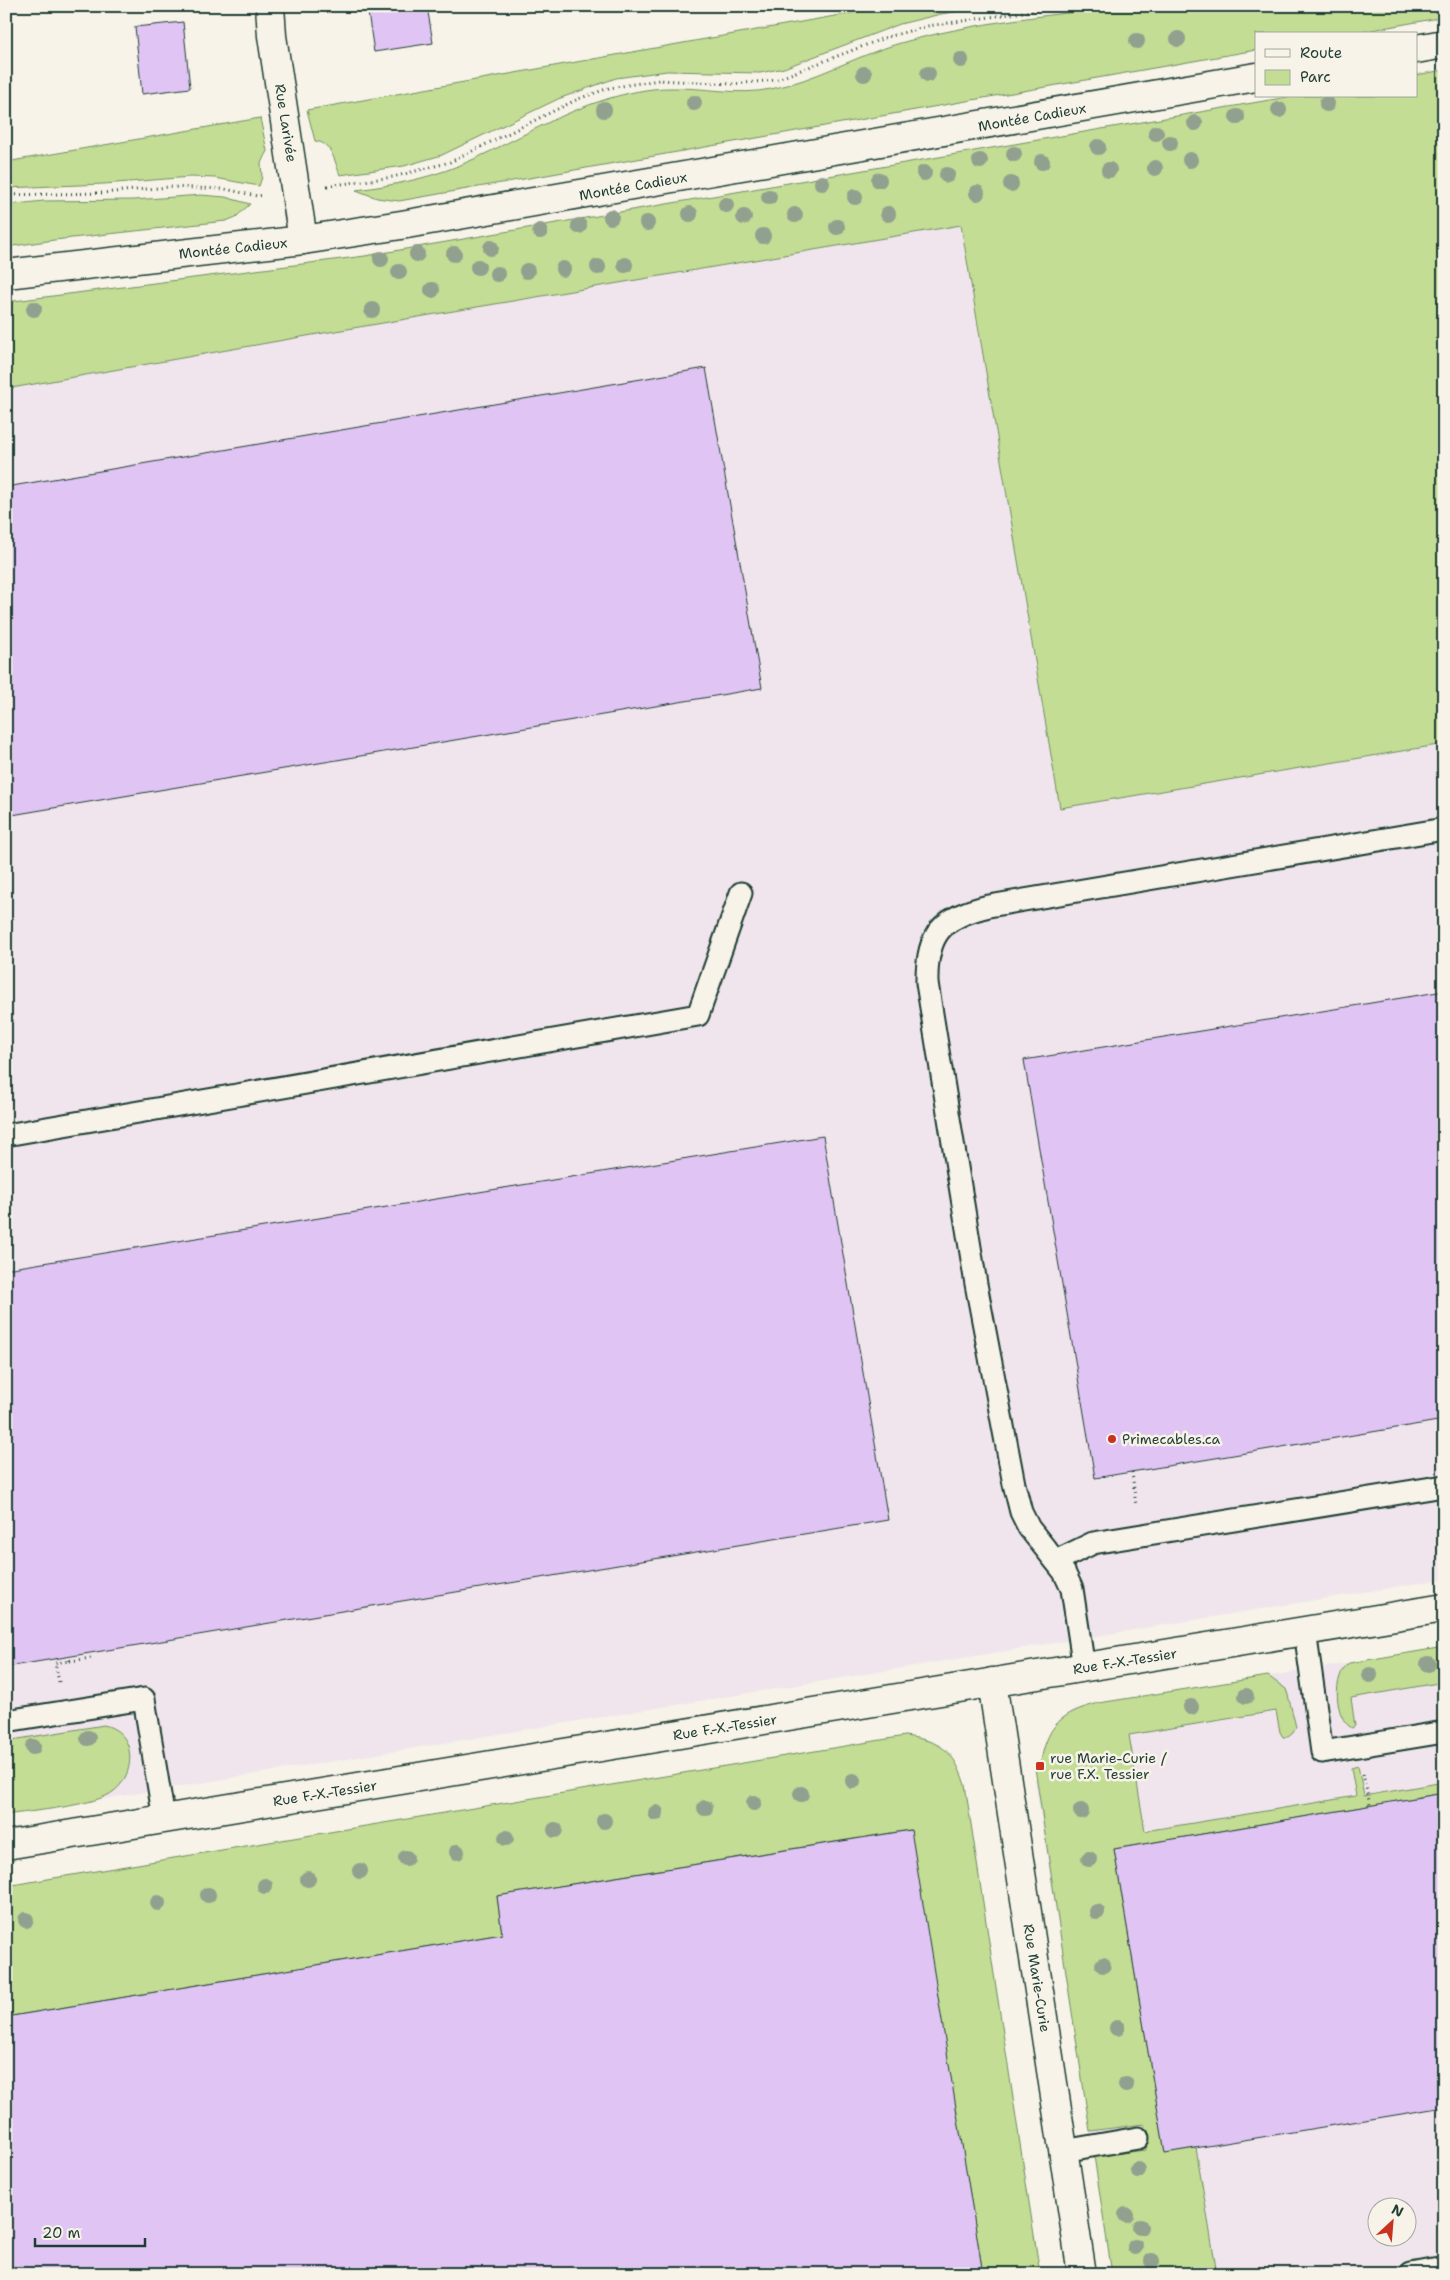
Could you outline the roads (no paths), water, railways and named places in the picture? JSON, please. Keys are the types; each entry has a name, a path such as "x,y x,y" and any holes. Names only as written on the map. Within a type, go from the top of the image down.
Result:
{"street":[{"name":"Rue Larivée","path":"270,6 272,36 303,240"},
{"path":"1418,49 1444,44"},
{"name":"Montée Cadieux","path":"6,274 303,240 704,174 1255,77"},
{"name":"Rue F.-X.-Tessier","path":"6,1845 1444,1608"},
{"name":"Rue Marie-Curie","path":"992,1682 1082,2274"}],"lane":[{"path":"1084,1668 1072,1589 1064,1572 1029,1528 1021,1512 1014,1484 976,1284 927,982 927,963 932,942 942,927 963,912 989,906 1444,830"},
{"path":"6,1135 698,1015 741,893"},
{"path":"1056,1561 1093,1544 1444,1486"},
{"path":"1305,1632 1322,1752 1444,1732"},
{"path":"6,1721 144,1699 164,1819"},
{"path":"1063,2151 1138,2138"},
{"path":"1411,2274 1444,2268"}],"place":[{"name":"Primecables.ca","path":"1112,1439"},
{"name":"rue Marie-Curie / rue F.X. Tessier","path":"1040,1766"}]}
